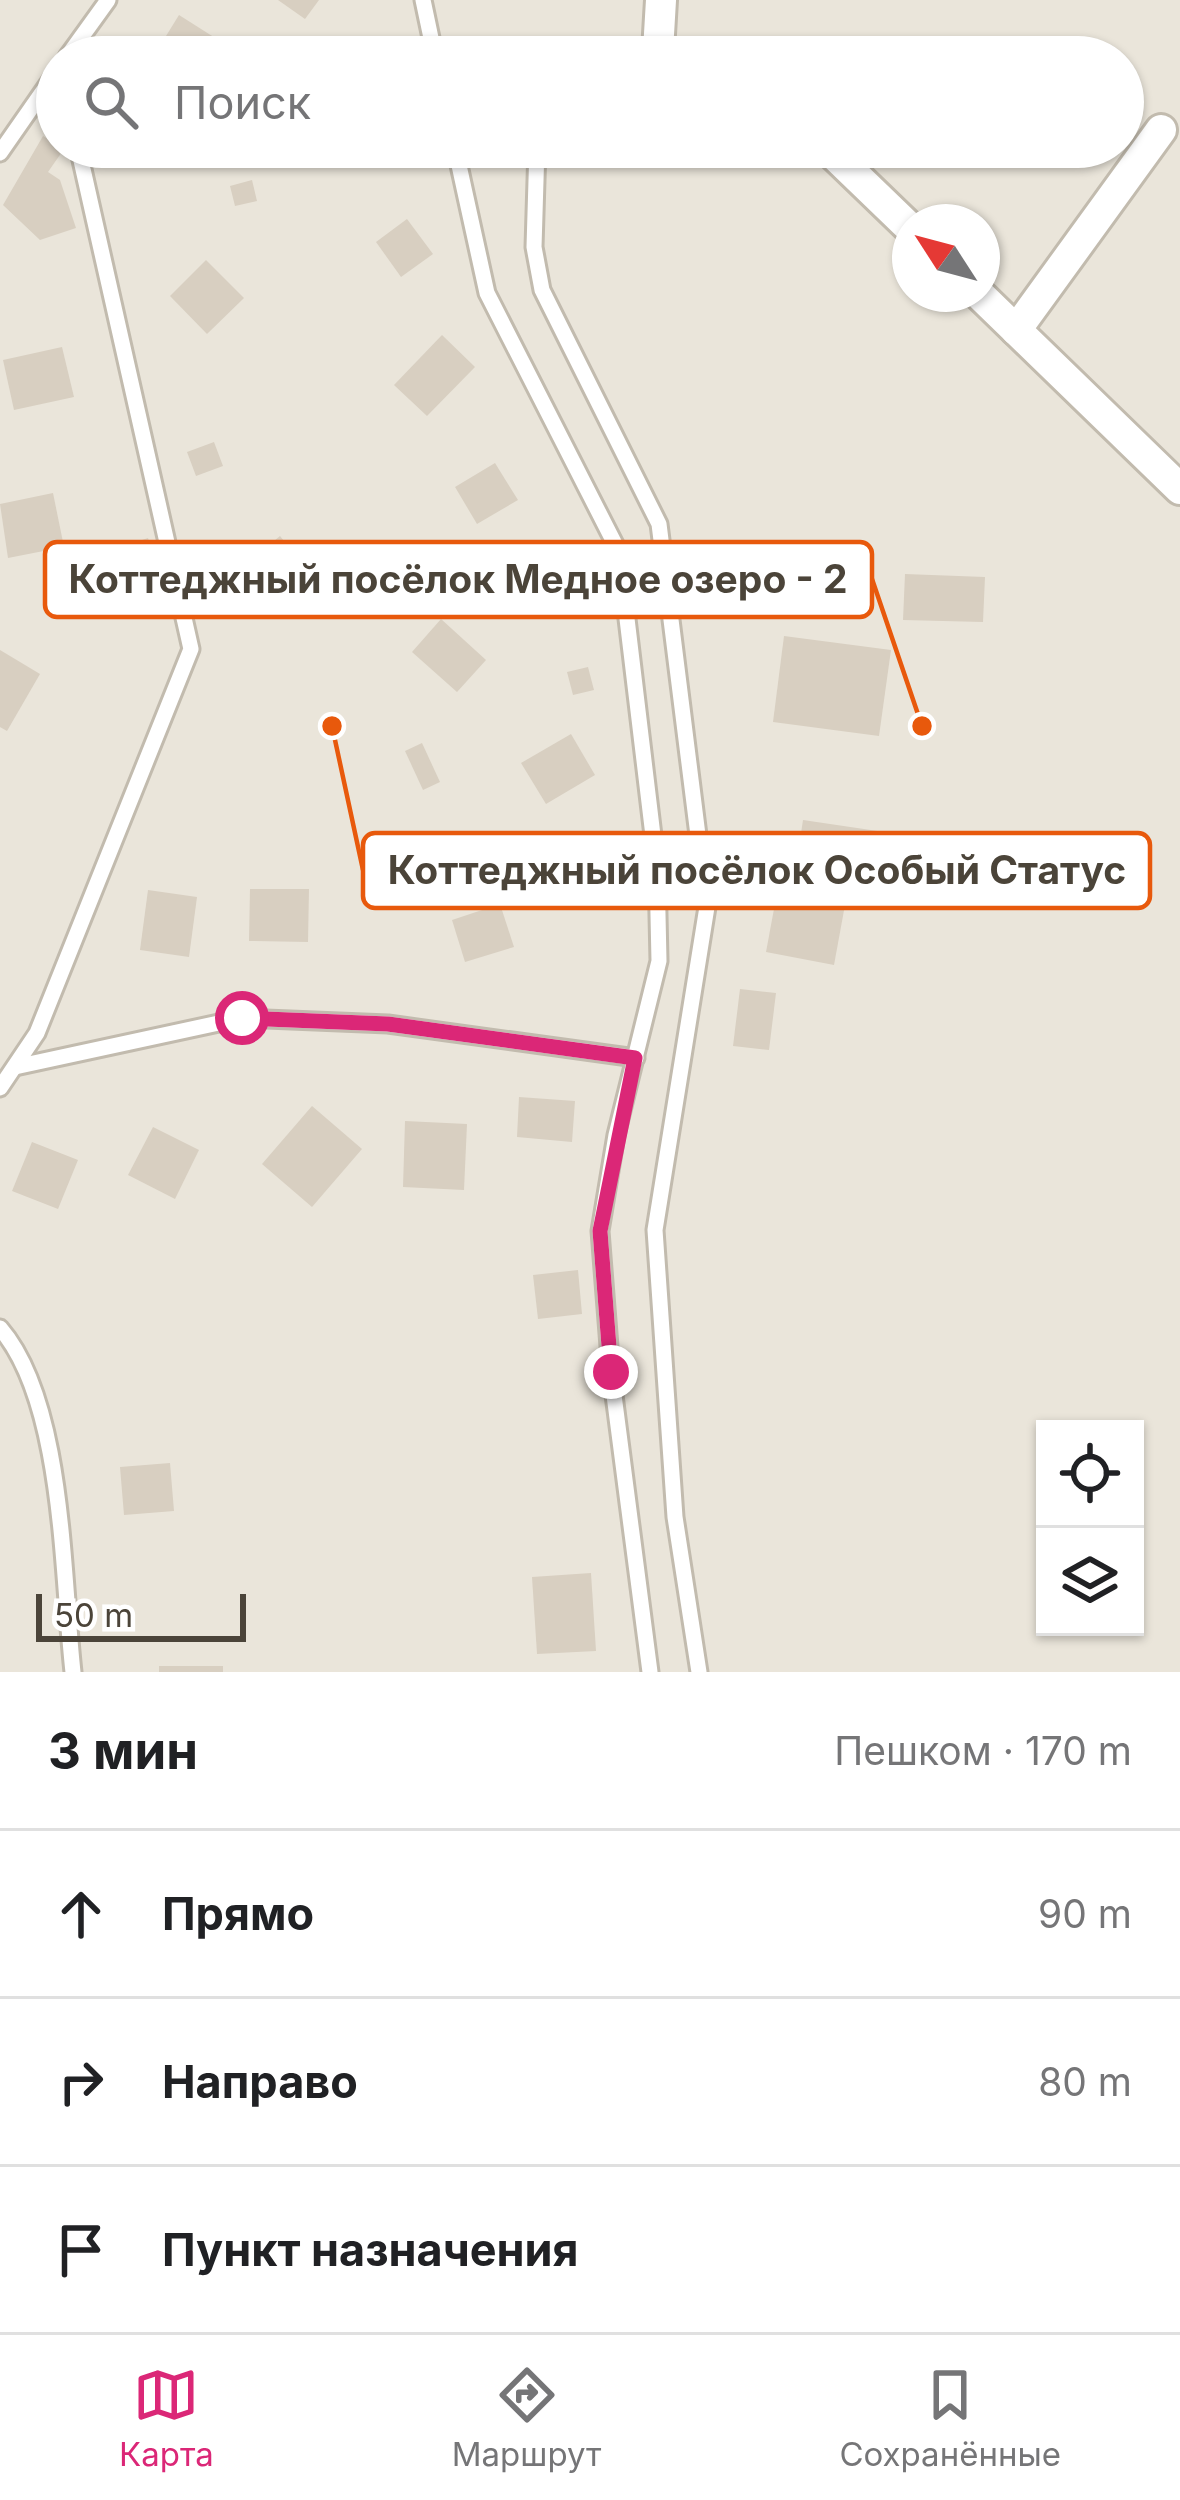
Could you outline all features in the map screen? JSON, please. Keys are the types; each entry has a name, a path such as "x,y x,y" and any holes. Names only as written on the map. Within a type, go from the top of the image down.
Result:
{"street":[{"path":"657,36 662,0"},
{"path":"1144,153 1161,130"},
{"path":"848,168 892,211"},
{"path":"1016,330 1133,168"},
{"path":"998,312 1180,489"}],"lane":[{"path":"82,36 108,0"},
{"path":"423,0 431,36"},
{"path":"0,154 36,102"},
{"path":"0,1088 37,1033 191,649 83,168"},
{"path":"460,168 487,293 619,552 659,962 600,1231 611,1372 650,1672"},
{"path":"536,168 534,247 542,290 659,524 707,907 655,1230 675,1517 699,1672"},
{"path":"15,1066 242,1018 388,1024 635,1058"},
{"path":"0,1328 19,1350 42,1403 73,1672"}],"shaded area":[{"path":"0,0 1180,0 1180,1672 0,1672"}],"building":[{"path":"278,0 319,0 305,19"},
{"path":"179,15 212,36 166,36"},
{"path":"36,148 36,168 51,168 48,172 60,180 76,228 40,240 3,205"},
{"path":"252,180 257,201 235,206 230,186"},
{"path":"407,219 433,254 401,277 376,242"},
{"path":"206,260 244,298 207,334 170,296"},
{"path":"442,335 475,367 427,416 394,385"},
{"path":"62,347 74,397 14,410 3,360"},
{"path":"214,442 223,466 196,476 187,452"},
{"path":"495,463 518,500 477,524 455,487"},
{"path":"53,493 64,547 8,558 0,504"},
{"path":"280,536 319,584 286,612 246,564"},
{"path":"148,538 157,566 115,579 106,552"},
{"path":"905,574 985,577 983,622 903,620"},
{"path":"441,619 486,660 457,692 412,652"},
{"path":"784,636 891,650 879,736 773,722"},
{"path":"0,650 40,674 7,731 0,727"},
{"path":"588,667 594,690 573,695 567,672"},
{"path":"571,734 595,775 546,804 521,763"},
{"path":"422,743 440,782 423,790 405,751"},
{"path":"803,820 918,837 909,889 795,873"},
{"path":"779,882 847,894 834,965 766,952"},
{"path":"250,889 309,889 308,942 249,941"},
{"path":"148,890 197,897 189,957 140,950"},
{"path":"500,904 514,947 465,962 452,920"},
{"path":"740,989 776,993 769,1050 733,1046"},
{"path":"519,1097 575,1101 572,1142 517,1137"},
{"path":"312,1106 362,1149 312,1207 262,1164"},
{"path":"405,1121 467,1124 464,1190 403,1187"},
{"path":"153,1127 199,1150 175,1199 128,1175"},
{"path":"32,1142 78,1160 58,1209 12,1191"},
{"path":"578,1270 582,1314 538,1319 533,1275"},
{"path":"170,1463 174,1511 124,1515 120,1467"},
{"path":"591,1573 596,1651 537,1654 532,1577"},
{"path":"159,1666 223,1666 223,1672 159,1672"}],"place":[{"name":"Коттеджный посёлок Особый Статус","path":"332,726"},
{"name":"Коттеджный посёлок Медное озеро - 2","path":"922,726"}],"route":[{"path":"242,1018 388,1024 635,1058 600,1231 611,1372"}]}
